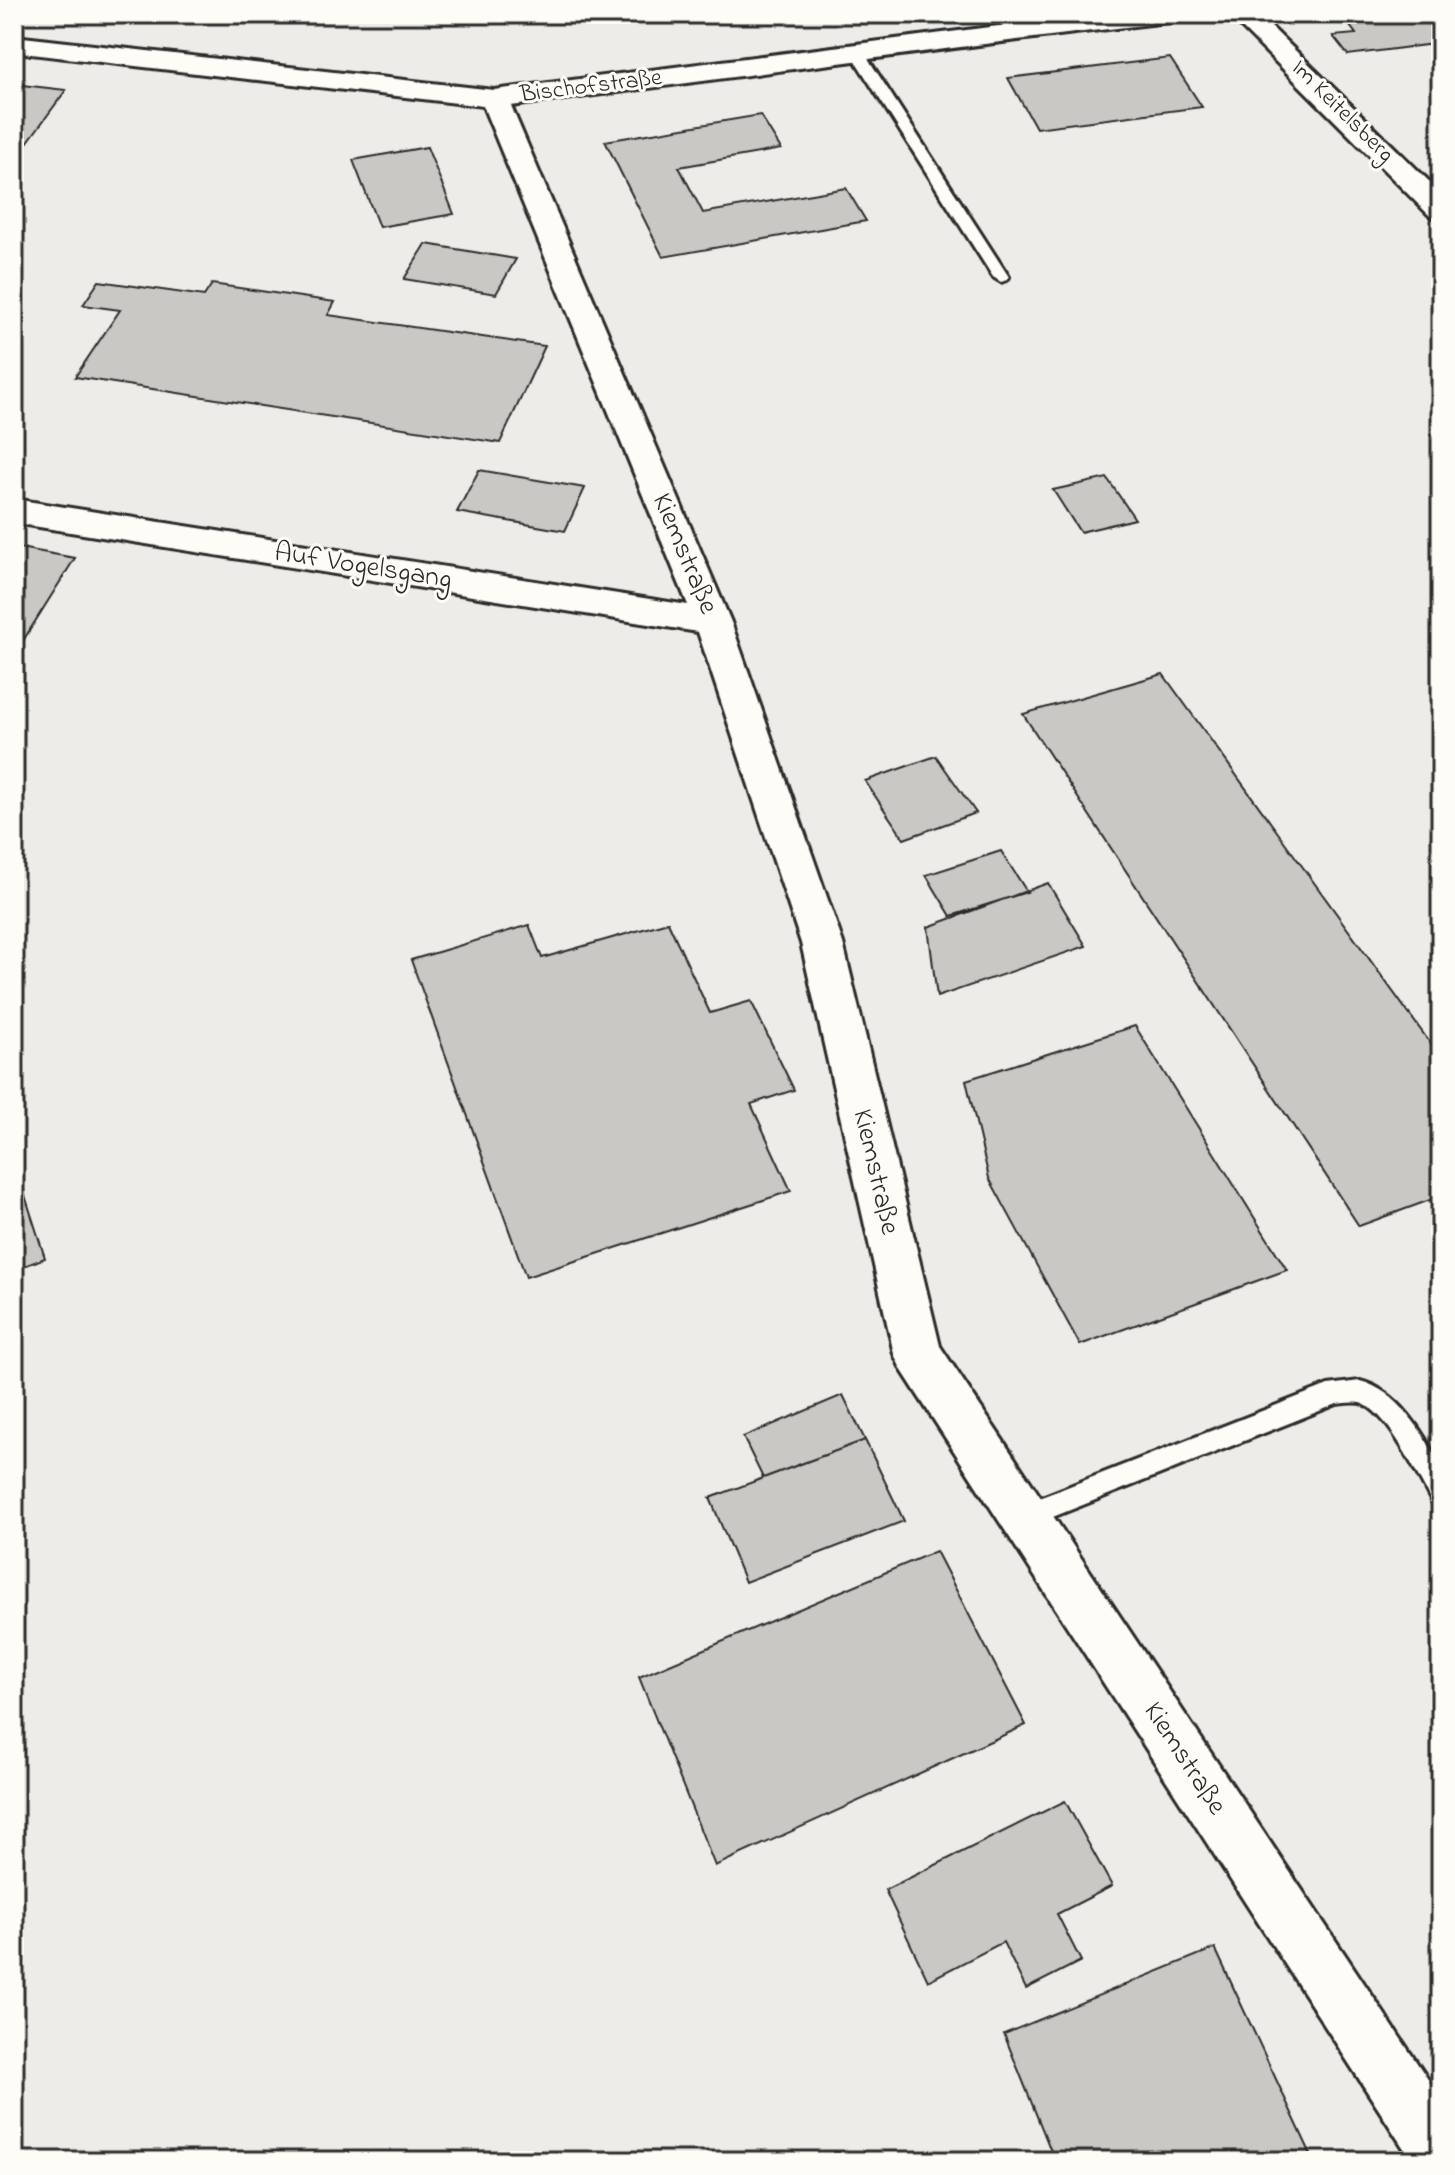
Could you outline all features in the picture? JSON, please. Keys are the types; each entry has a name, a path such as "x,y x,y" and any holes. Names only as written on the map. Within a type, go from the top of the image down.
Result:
{"street":[{"name":"Bischofstraße","path":"14,44 494,99 858,54 952,38 1168,14"},
{"name":"Im Keitelsberg","path":"1242,14 1441,210"},
{"path":"920,20 952,38"},
{"name":"Kiemstraße","path":"494,99 713,622 822,943 918,1354 1441,2152"},
{"name":"Auf Vogelsgang","path":"14,511 713,622"}],"lane":[{"path":"858,54 1001,277"},
{"path":"1025,1516 1337,1393 1357,1392 1373,1397 1396,1422 1441,1494"}],"shaded area":[{"path":"14,14 1441,14 1441,2161 14,2161"}],"building":[{"path":"1376,14 1432,14 1441,25 1441,43 1348,55 1333,36 1356,34 1344,18"},
{"path":"1170,58 1202,107 1036,128 1008,78"},
{"path":"22,85 66,90 27,143 14,141 14,95"},
{"path":"760,115 781,149 679,167 703,213 846,188 866,221 663,257 605,141"},
{"path":"427,147 454,214 379,227 353,160"},
{"path":"426,244 516,259 496,294 404,279"},
{"path":"99,281 204,296 212,284 335,302 328,315 545,346 500,443 75,377 120,310 83,305"},
{"path":"479,470 585,488 565,531 457,512"},
{"path":"1107,478 1135,519 1080,532 1053,490"},
{"path":"14,547 75,558 14,655"},
{"path":"1163,674 1441,1058 1441,1196 1359,1226 1023,714"},
{"path":"936,756 976,813 904,839 865,781"},
{"path":"1001,851 1027,892 951,916 926,875"},
{"path":"1048,883 1086,946 937,997 928,927"},
{"path":"668,922 710,1013 751,1001 794,1090 751,1104 791,1191 526,1277 411,960 529,925 542,958"},
{"path":"1135,1026 1287,1270 1080,1345 989,1178 966,1080"},
{"path":"14,1161 45,1258 14,1270"},
{"path":"843,1395 865,1440 763,1478 743,1437"},
{"path":"865,1440 904,1521 745,1582 710,1498"},
{"path":"936,1551 1026,1725 715,1866 639,1677"},
{"path":"1065,1801 1112,1886 1057,1914 1081,1961 1026,1989 1003,1942 928,1981 885,1890"},
{"path":"1215,1948 1314,2161 1055,2161 1004,2034"}]}
